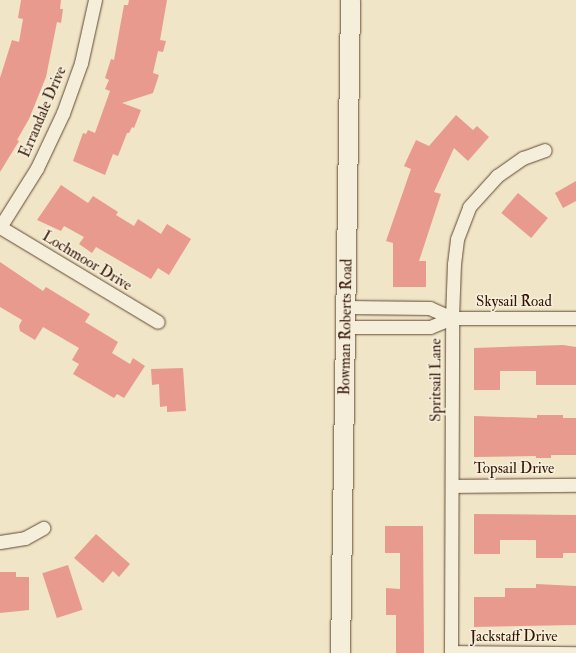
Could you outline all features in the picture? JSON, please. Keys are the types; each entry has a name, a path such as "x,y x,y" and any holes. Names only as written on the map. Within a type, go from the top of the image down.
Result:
{"street":[{"name":"Errandale Drive","path":"0,227 37,168 63,113 81,63 95,0"},
{"name":"Bowman Roberts Road","path":"340,653 347,327 350,0"},
{"name":"Spritsail Lane","path":"451,653 452,318 455,258 458,239 469,207 497,176 523,158 545,150"},
{"name":"Lochmoor Drive","path":"0,227 158,322"},
{"name":"Skysail Road","path":"347,307 430,308 452,318"},
{"name":"Skysail Road","path":"347,327 430,327 452,318 576,318"},
{"name":"Topsail Drive","path":"452,486 576,485"},
{"path":"0,542 26,538 43,528"},
{"name":"Jackstaff Drive","path":"451,653 576,653"}],"building":[{"path":"21,0 61,0 60,9 63,9 61,23 57,22 46,77 29,119 17,140 19,141 0,172 0,78 12,40 19,42 23,19 18,18"},
{"path":"129,0 167,0 160,40 166,41 163,52 158,51 153,73 159,75 153,93 122,103 141,110 134,128 132,127 129,133 127,133 118,156 113,154 105,175 73,161 83,133 86,134 88,130 95,133 110,91 105,89 109,80 105,78 111,59 114,60 124,5 128,5"},
{"path":"456,115 473,130 477,126 489,137 468,161 454,148 434,192 441,194 419,261 426,261 426,287 393,287 393,243 386,241 411,169 404,166 416,140 429,146"},
{"path":"576,181 576,201 563,208 555,193"},
{"path":"61,185 88,203 93,196 118,212 116,215 134,226 138,219 161,234 167,224 191,239 169,275 158,268 151,279 96,247 92,253 79,244 84,237 64,226 61,231 37,220"},
{"path":"518,193 548,218 531,238 501,213"},
{"path":"0,262 43,291 46,287 90,314 85,322 118,342 112,353 130,364 133,358 145,366 124,398 117,394 114,398 73,374 79,364 72,360 79,348 43,327 35,340 20,331 19,326 22,320 0,307"},
{"path":"563,345 576,347 576,385 536,385 536,371 500,371 500,390 474,390 474,348"},
{"path":"183,368 186,411 167,412 167,406 160,407 159,384 152,385 151,369"},
{"path":"537,415 563,415 563,418 576,418 576,455 551,455 551,458 536,458 536,456 474,457 474,416 537,418"},
{"path":"474,514 576,515 576,553 563,553 563,558 536,558 536,540 500,540 500,554 474,554"},
{"path":"385,526 423,526 424,653 396,653 396,615 386,615 386,588 400,589 400,553 385,553"},
{"path":"96,534 130,564 119,577 113,571 103,583 74,558"},
{"path":"68,565 83,610 57,618 42,573"},
{"path":"0,572 16,572 16,577 29,577 29,610 0,613"},
{"path":"536,584 576,586 576,625 474,627 474,597 505,597 505,588 536,588"}]}
